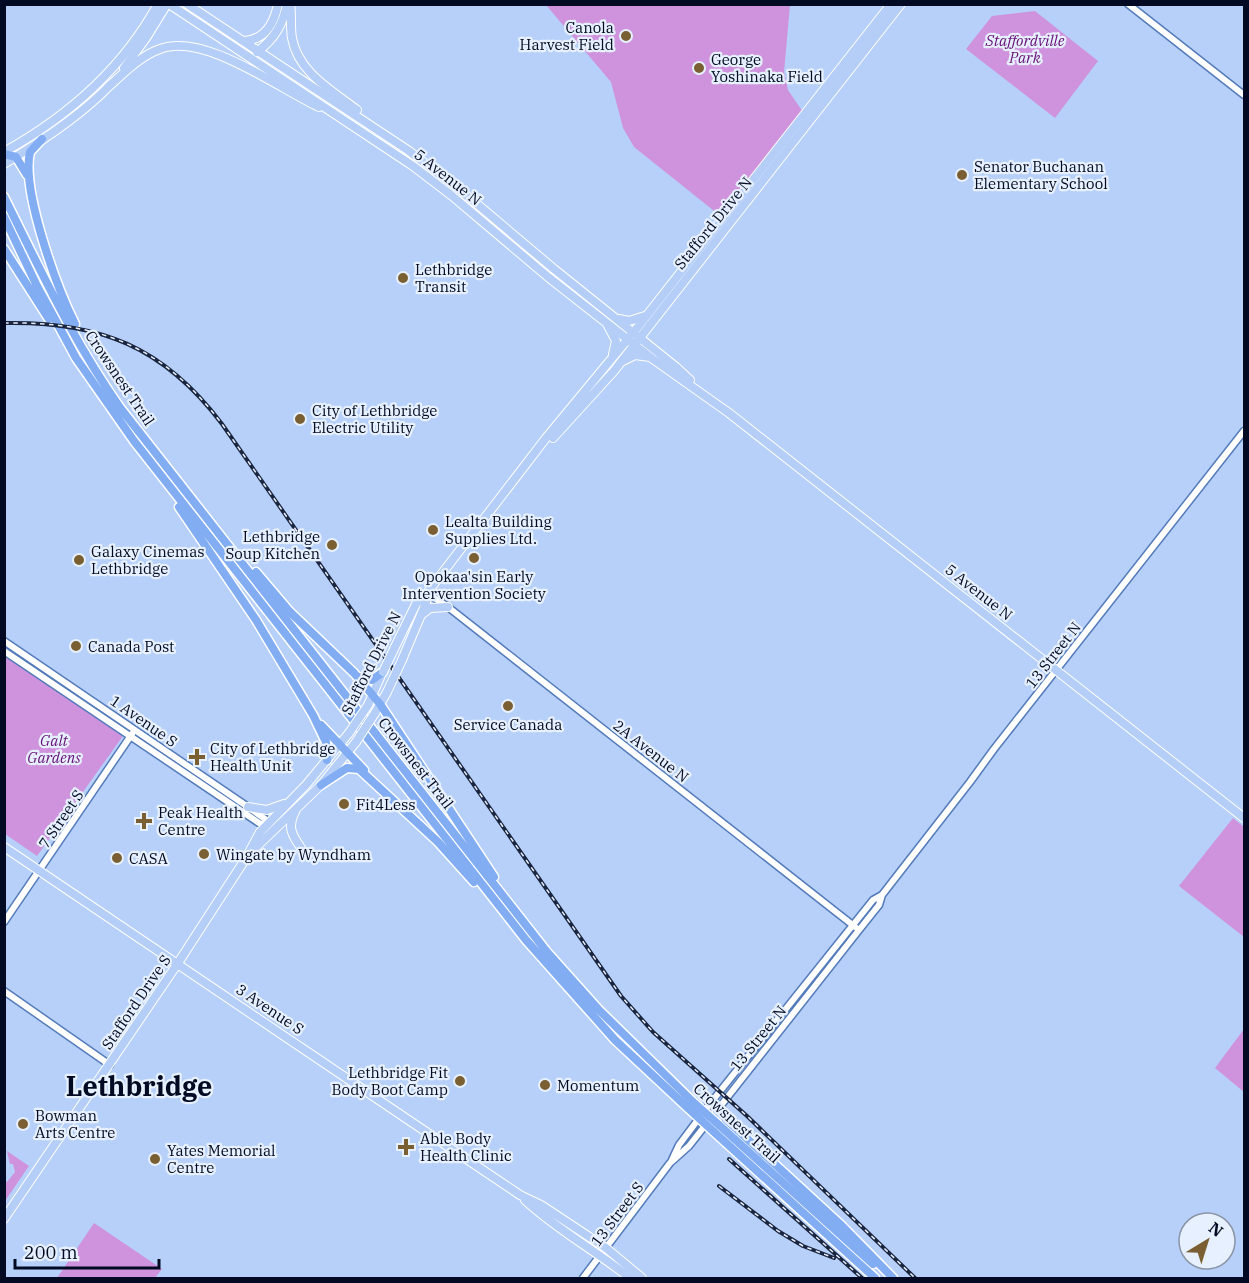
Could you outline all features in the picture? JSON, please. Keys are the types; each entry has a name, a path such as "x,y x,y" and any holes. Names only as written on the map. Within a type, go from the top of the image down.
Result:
{"highway":[{"path":"29,181 30,152 42,139"},
{"path":"4,153 16,157 29,181 49,261 59,288 80,336 121,409"},
{"name":"Crowsnest Trail","path":"4,197 68,323 93,368 121,409 547,952 598,1009 691,1105"},
{"name":"Crowsnest Trail","path":"4,217 37,286 76,358 134,441 526,940 615,1040 691,1105 875,1278"},
{"path":"4,249 23,275 81,373 134,441 256,620 313,715 326,742 327,760"},
{"path":"176,479 290,612 372,693 520,918"},
{"path":"354,673 365,680 380,677"},
{"path":"313,715 379,786"},
{"path":"321,785 340,771 352,768 364,773 438,842 526,940"},
{"path":"717,1111 842,1226 891,1278"},
{"name":"Crowsnest Trail","path":"716,1128 891,1278"}],"main road":[{"path":"4,153 65,112 84,96 116,64 157,10 168,4"},
{"name":"5 Avenue N","path":"168,4 404,160 451,195 548,277 604,320 679,369 697,388"},
{"name":"5 Avenue N","path":"187,4 409,151 613,316 650,357 697,388 1245,818"},
{"path":"243,41 256,39 266,33 276,15 278,4"},
{"path":"250,57 278,32 289,4"},
{"path":"289,4 296,54 305,68 357,110 372,126"},
{"name":"Stafford Drive N","path":"538,451 592,397 620,362 646,316 891,4"},
{"name":"Stafford Drive N","path":"270,827 290,801 342,744 368,705 416,604 611,360 634,338 901,4"},
{"path":"108,87 136,53 157,10"},
{"path":"5,164 91,102 148,54 169,46 190,46 214,53 298,98 343,118"},
{"path":"613,316 628,321 646,316"},
{"path":"604,320 616,341 611,360"},
{"path":"620,362 635,355 650,357"},
{"name":"Stafford Drive N","path":"270,827 321,785 356,742 387,692 420,616 427,593"},
{"path":"420,616 430,608 448,607"},
{"path":"248,807 267,810 290,801"},
{"path":"298,806 290,824 293,837 301,848"},
{"name":"Stafford Drive S","path":"4,1219 110,1065 246,858 270,827"},
{"name":"3 Avenue S","path":"4,847 519,1195 537,1211 642,1278"},
{"name":"3 Avenue S","path":"604,1252 630,1278"}],"street":[{"path":"1128,4 1245,95"},
{"name":"13 Street N","path":"717,1111 860,930 879,905 882,895 1245,431"},
{"name":"2A Avenue N","path":"427,593 448,607 860,930"},
{"name":"1 Avenue S","path":"4,641 248,807 265,819 270,827"},
{"name":"1 Avenue S","path":"4,651 259,823 270,827"},
{"name":"7 Street S","path":"4,922 136,729"},
{"name":"13 Street N","path":"709,1105 873,900 882,895"},
{"path":"4,991 110,1065"},
{"name":"13 Street S","path":"583,1278 670,1163 679,1145 709,1105"},
{"name":"13 Street S","path":"670,1163 689,1146 717,1111"}],"green space":[{"path":"546,5 790,5 784,72 788,90 805,115 723,218 634,147 623,128 611,82"},
{"name":"Staffordville Park","path":"1035,11 1098,61 1055,118 966,49 992,16"},
{"name":"Galt Gardens","path":"5,655 123,736 37,856 5,834"},
{"path":"1233,818 1244,827 1244,937 1179,886"},
{"path":"1244,1029 1244,1092 1215,1068"},
{"path":"7,1151 29,1166 5,1201 5,1181 7,1182 15,1172 13,1164 10,1164"},
{"path":"94,1223 162,1269 155,1278 57,1278"}],"railway":[{"path":"4,323 70,327 100,334 127,344 153,358 177,375 200,397 222,424 621,996 653,1032 747,1116 915,1278"},
{"path":"729,1159 862,1278"},
{"path":"719,1186 778,1231 803,1246 834,1258"}],"place":[{"name":"Canola Harvest Field","path":"626,36"},
{"name":"George Yoshinaka Field","path":"699,68"},
{"name":"Senator Buchanan Elementary School","path":"962,175"},
{"name":"Lethbridge Transit","path":"403,278"},
{"name":"City of Lethbridge Electric Utility","path":"300,419"},
{"name":"Lealta Building Supplies Ltd.","path":"433,530"},
{"name":"Lethbridge Soup Kitchen","path":"332,545"},
{"name":"Opokaa'sin Early Intervention Society","path":"474,558"},
{"name":"Galaxy Cinemas Lethbridge","path":"79,560"},
{"name":"Canada Post","path":"76,646"},
{"name":"Service Canada","path":"508,706"},
{"name":"City of Lethbridge Health Unit","path":"197,757"},
{"name":"Fit4Less","path":"344,804"},
{"name":"Peak Health Centre","path":"144,821"},
{"name":"Wingate by Wyndham","path":"204,854"},
{"name":"CASA","path":"117,858"},
{"name":"Lethbridge Fit Body Boot Camp","path":"460,1081"},
{"name":"Momentum","path":"545,1085"},
{"name":"Bowman Arts Centre","path":"23,1124"},
{"name":"Able Body Health Clinic","path":"406,1147"},
{"name":"Yates Memorial Centre","path":"155,1159"}],"district":[{"name":"Lethbridge","path":"139,1085"}]}
